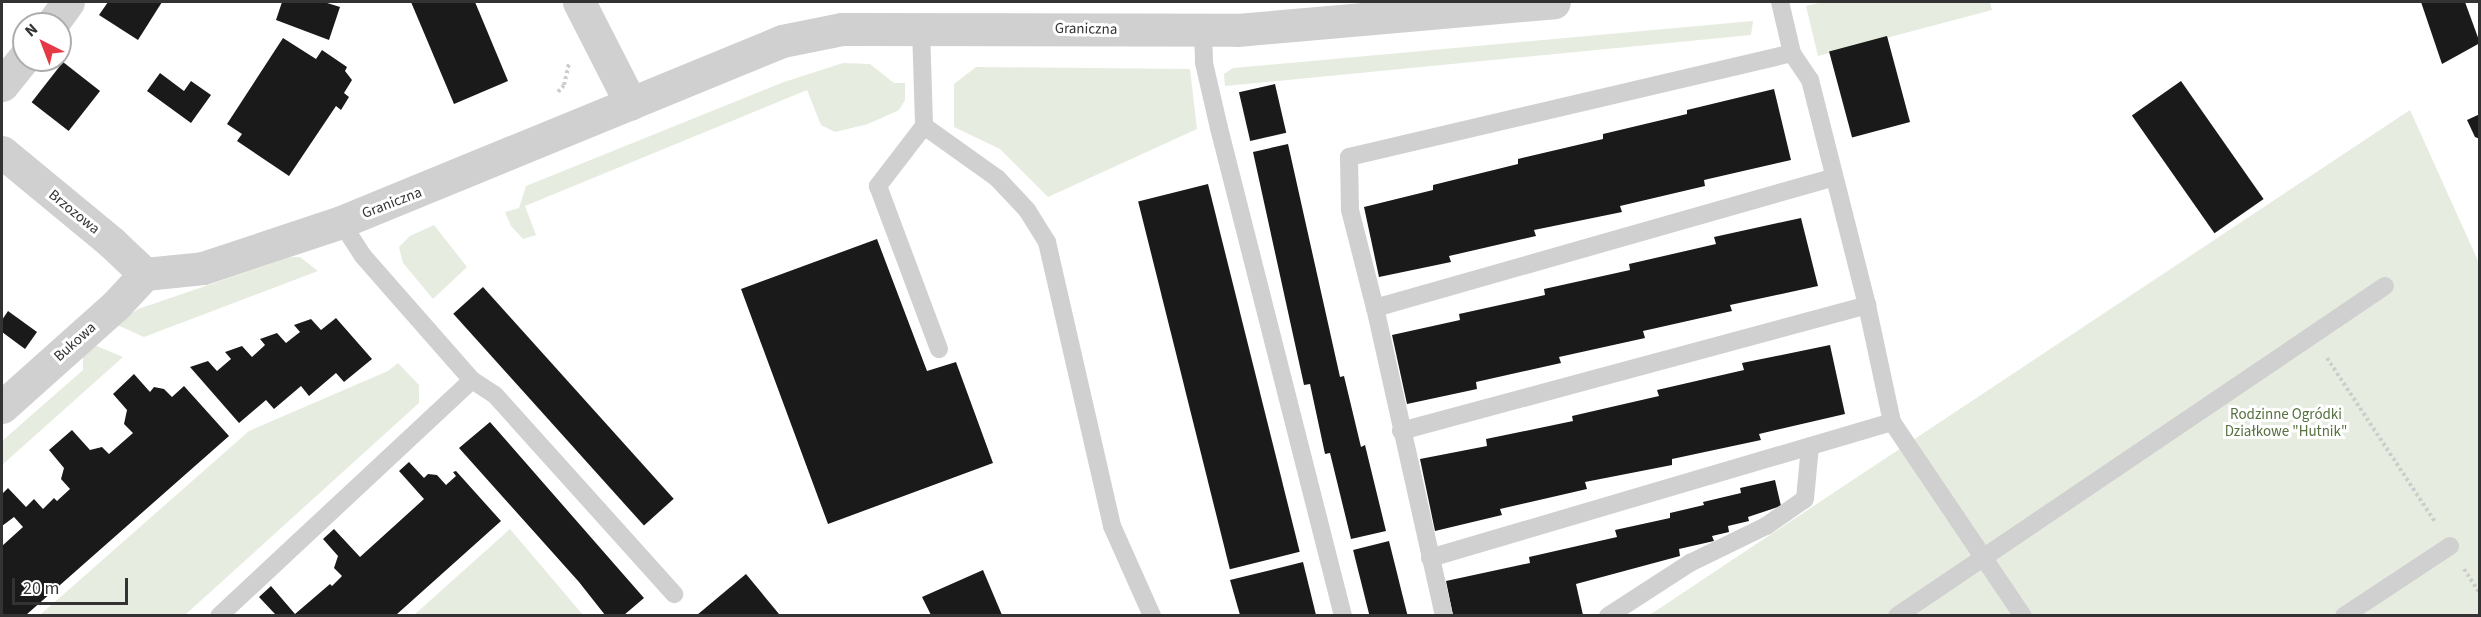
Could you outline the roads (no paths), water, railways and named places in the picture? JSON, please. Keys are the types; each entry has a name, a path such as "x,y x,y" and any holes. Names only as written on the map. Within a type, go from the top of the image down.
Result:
{"street":[{"path":"579,2 631,104"},
{"name":"Graniczna","path":"145,274 203,268 341,222 782,41 842,29 1237,30 1554,2"},
{"path":"2,85 13,72"},
{"name":"Brzozowa","path":"2,152 111,242 145,274"},
{"name":"Bukowa","path":"2,407 116,305 145,274"}],"lane":[{"path":"1780,2 1792,53 1810,80 1867,305 1892,422 2023,615"},
{"path":"921,28 924,126 878,186 939,348"},
{"path":"1203,31 1204,63 1218,128 1343,615"},
{"path":"1444,615 1375,308 1350,210 1349,158 1792,53"},
{"path":"924,126 996,178 1027,210 1047,242 1112,526 1152,615"},
{"path":"1375,308 1834,177"},
{"path":"341,222 363,256 472,380 495,395 674,594"},
{"path":"1897,615 2385,286"},
{"path":"1401,431 1867,305"},
{"path":"219,615 472,380"},
{"path":"1430,558 1892,422"},
{"path":"1608,615 1690,563 1766,526 1805,499 1809,446"},
{"path":"2344,615 2450,546"}],"park label":[{"name":"Rodzinne Ogródki Działkowe \"Hutnik\"","path":"2286,422"}]}
